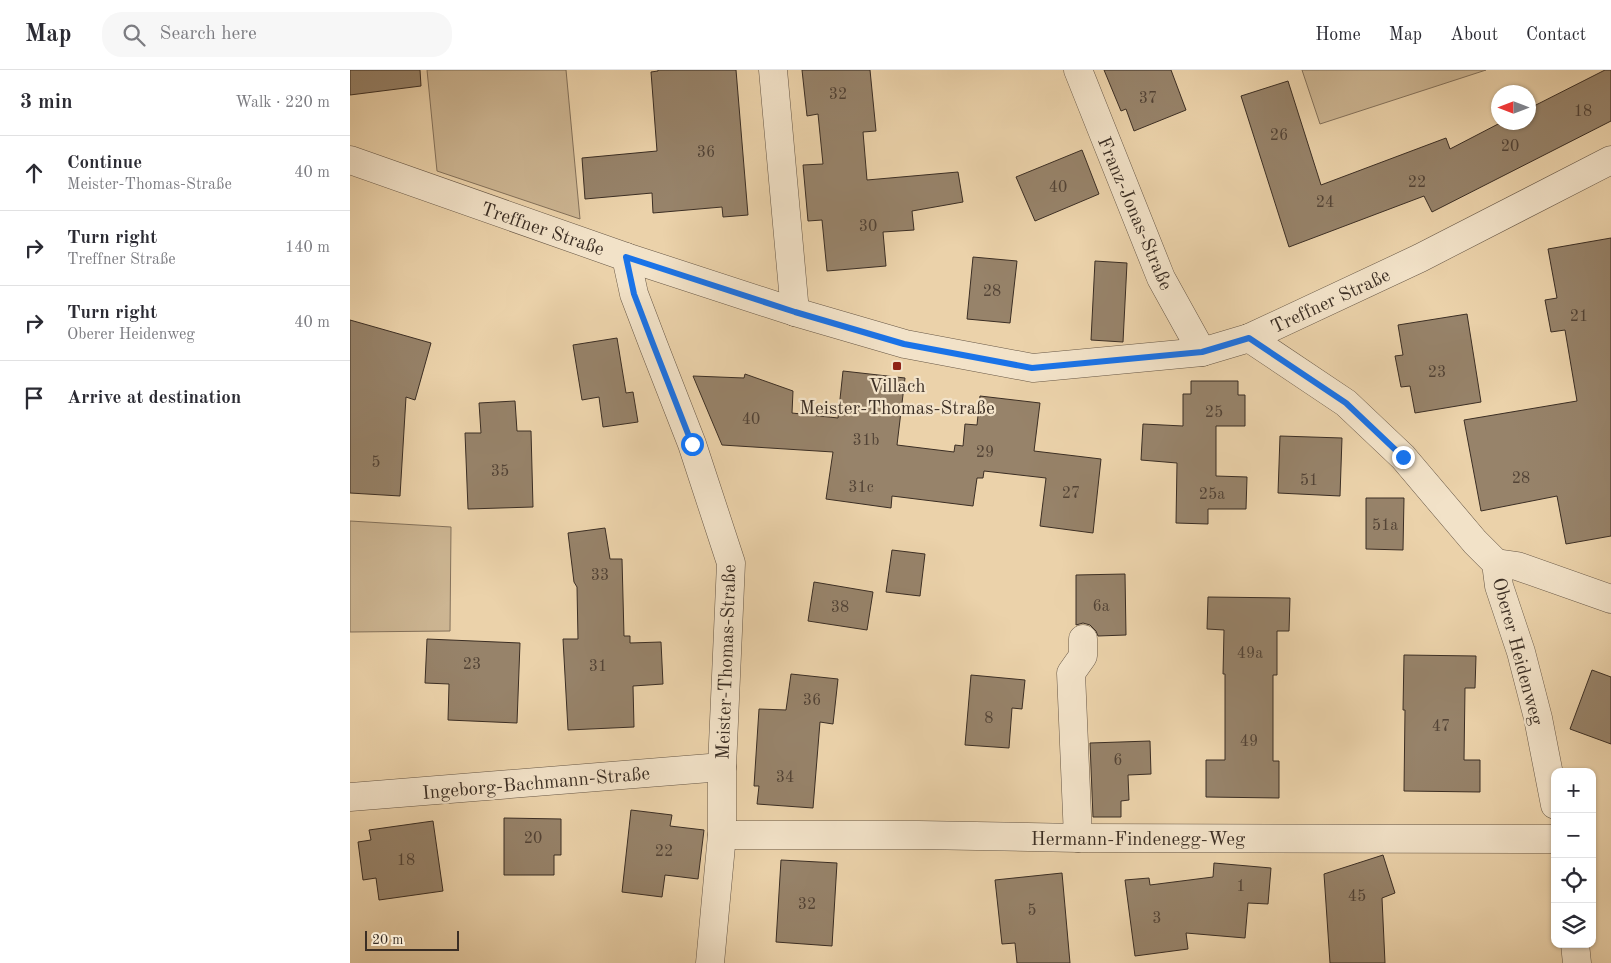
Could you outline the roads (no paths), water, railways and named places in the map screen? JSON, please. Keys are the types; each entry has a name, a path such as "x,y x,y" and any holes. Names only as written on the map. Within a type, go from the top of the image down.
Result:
{"street":[{"path":"773,70 795,312"},
{"name":"Franz-Jonas-Straße","path":"1078,70 1160,278 1202,352"},
{"name":"Treffner Straße","path":"350,160 626,257 795,312 904,344 1032,368 1202,352 1249,338 1420,258 1611,160"},
{"name":"Meister-Thomas-Straße","path":"626,257 634,294 692,444 731,563 722,767 722,835 710,963"},
{"name":"Oberer Heidenweg","path":"1249,338 1346,403 1403,457 1475,542 1496,563 1498,586 1521,652 1538,718 1551,785"},
{"path":"1496,563 1517,566 1611,599"},
{"path":"1078,838 1071,673 1083,656 1083,639"},
{"name":"Ingeborg-Bachmann-Straße","path":"350,798 722,767"},
{"name":"Hermann-Findenegg-Weg","path":"722,835 1551,839"},
{"path":"1575,948 1577,963"}],"place":[{"name":"Villach Meister-Thomas-Straße","path":"897,366"}]}
